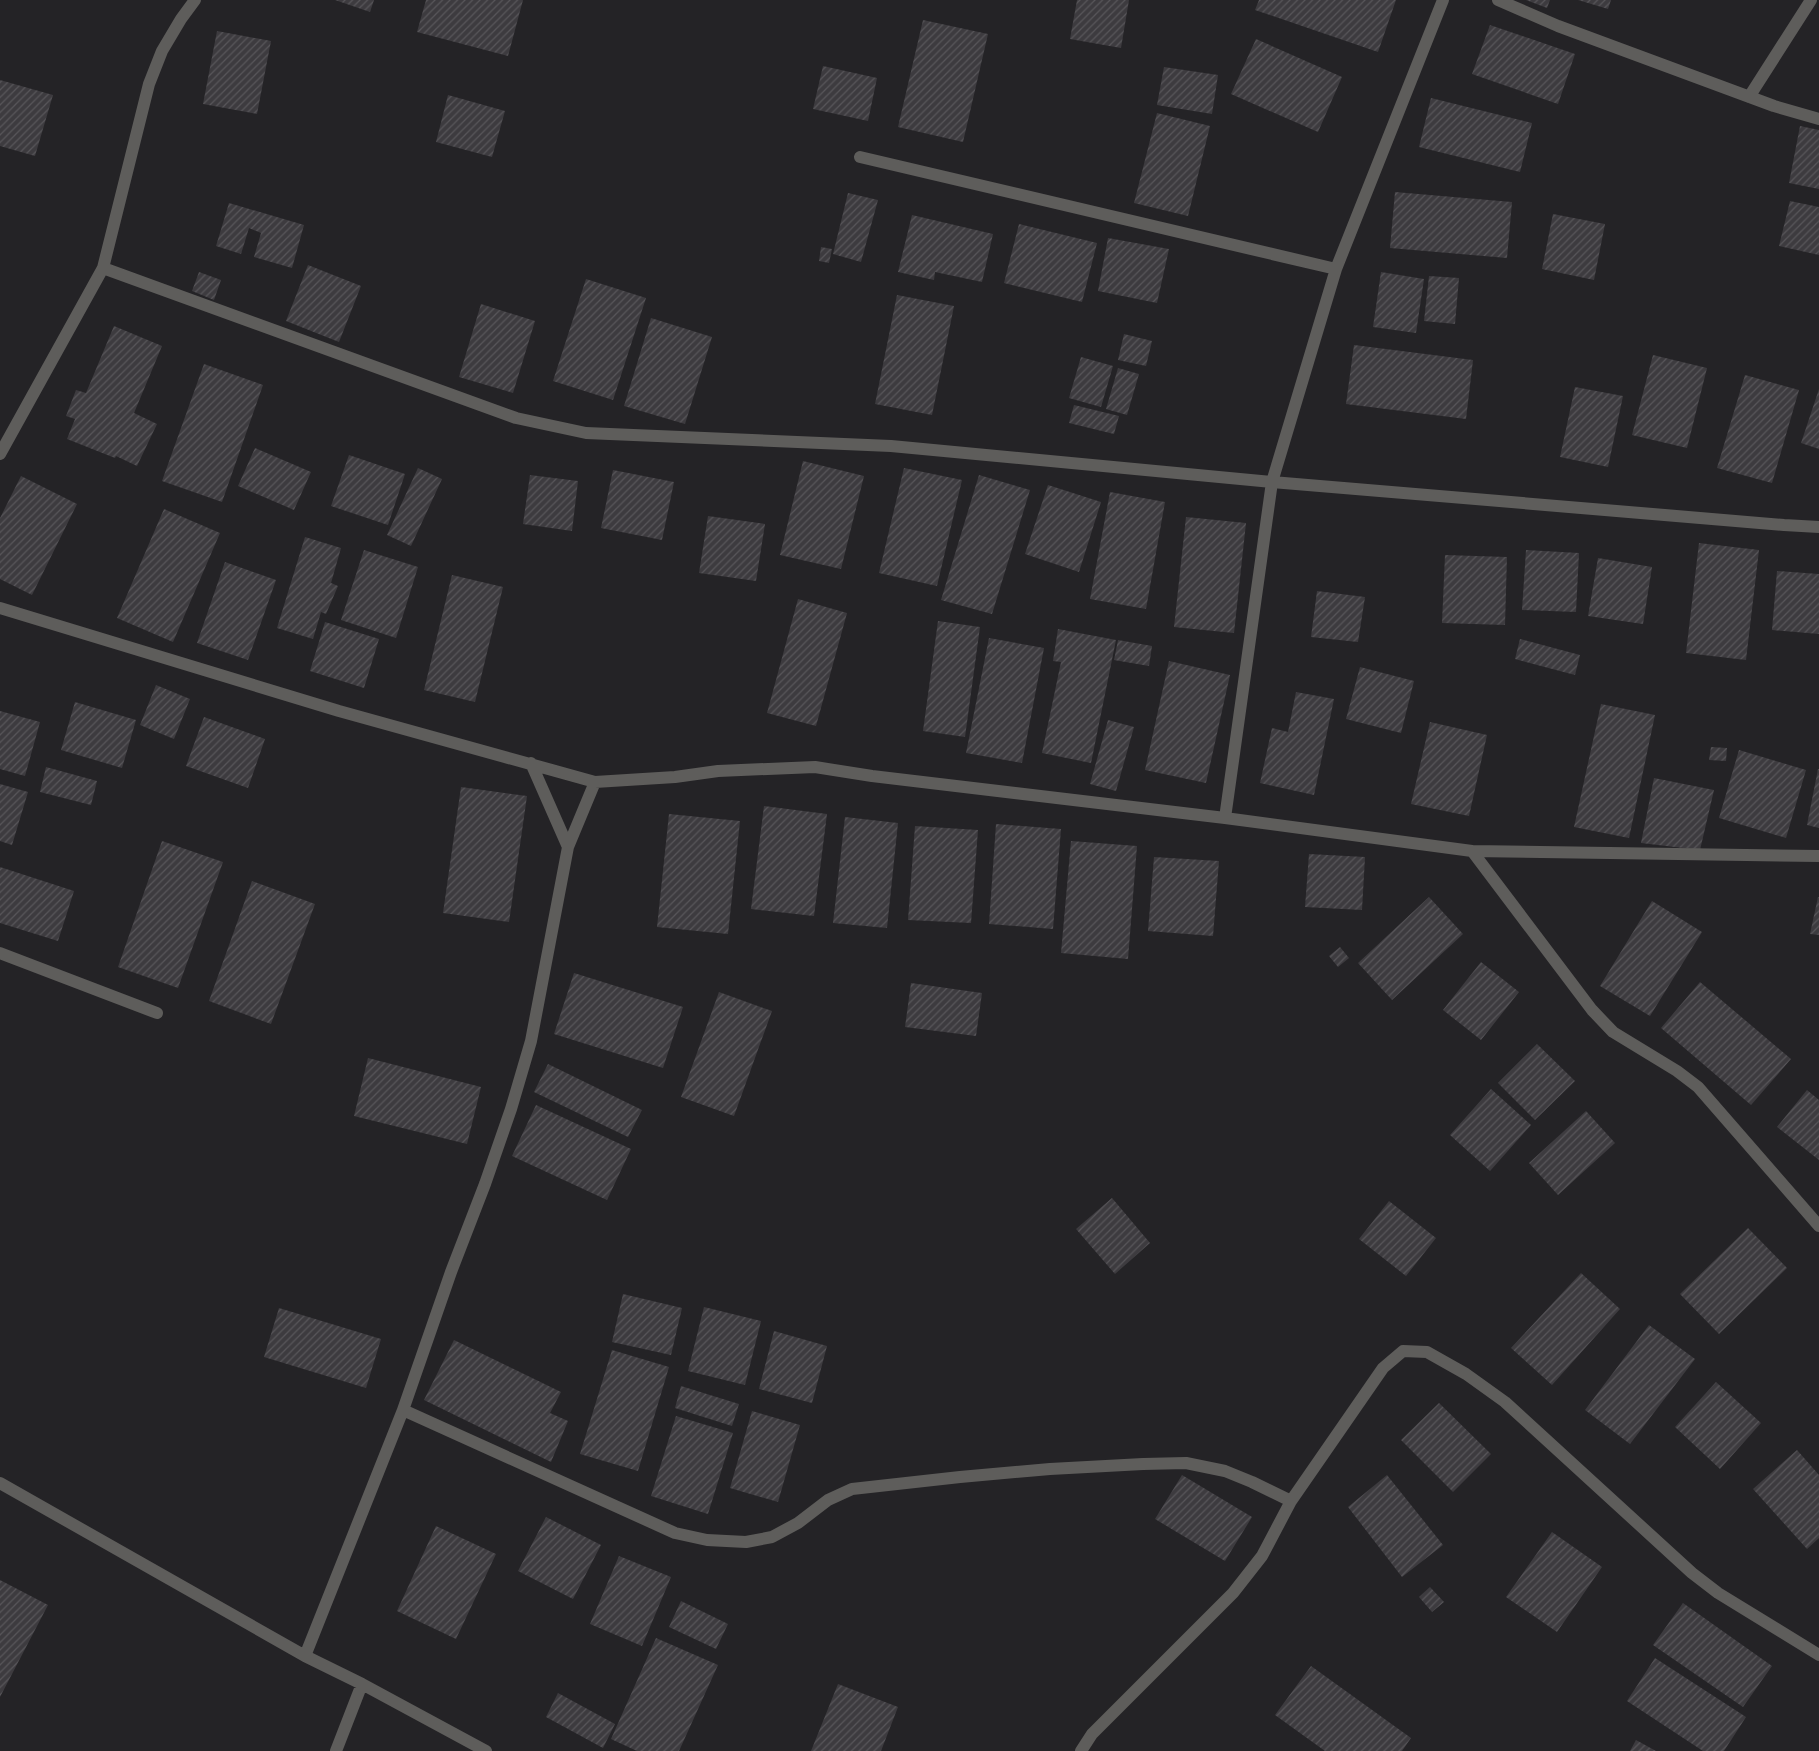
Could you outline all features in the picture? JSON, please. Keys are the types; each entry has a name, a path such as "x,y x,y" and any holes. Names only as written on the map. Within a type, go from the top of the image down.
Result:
{"street":[{"path":"0,454 103,268 149,84 162,50 194,0"},
{"path":"1225,818 1272,482 1336,269 1443,0"},
{"path":"1498,0 1558,26 1749,97 1819,119"},
{"path":"1749,97 1811,0"},
{"path":"860,158 1336,269"},
{"path":"103,268 516,418 586,433 891,446 1272,482 1819,527"},
{"path":"0,608 339,711 594,782 675,777 718,771 815,767 872,776 1225,818 1472,851 1819,856"},
{"path":"530,763 568,848"},
{"path":"305,1656 403,1410 511,1109 531,1042 568,848 594,782"},
{"path":"1472,851 1592,1010 1613,1032 1677,1071 1698,1087 1819,1226"},
{"path":"0,953 157,1013"},
{"path":"1081,1751 1092,1734 1233,1594 1262,1556 1292,1501 1383,1368 1403,1351 1427,1352 1466,1374 1505,1402 1692,1573 1718,1593 1819,1655"},
{"path":"403,1410 675,1533 707,1540 746,1542 772,1536 798,1523 828,1500 852,1489 1050,1469 1186,1463 1225,1471 1292,1501"},
{"path":"0,1483 305,1656 362,1684 486,1751"},
{"path":"336,1751 362,1684"}],"building":[{"path":"335,0 374,0 370,12"},
{"path":"426,0 523,0 508,56 417,32"},
{"path":"1077,0 1129,0 1121,48 1070,39"},
{"path":"1259,0 1396,0 1378,52 1255,10"},
{"path":"1526,0 1550,0 1547,8"},
{"path":"1578,0 1611,0 1608,9"},
{"path":"923,20 988,34 963,142 898,127"},
{"path":"1490,25 1575,54 1558,104 1472,74"},
{"path":"217,31 271,41 257,114 203,104"},
{"path":"1256,39 1342,77 1318,132 1231,94"},
{"path":"823,66 877,78 868,121 813,109"},
{"path":"1164,67 1218,75 1212,114 1157,105"},
{"path":"0,80 53,95 35,156 0,146"},
{"path":"448,95 505,111 492,157 436,142"},
{"path":"1431,98 1532,123 1520,172 1419,147"},
{"path":"1157,113 1210,126 1188,216 1134,203"},
{"path":"1800,126 1819,130 1819,189 1789,183"},
{"path":"1395,192 1512,202 1507,258 1390,248"},
{"path":"848,193 878,200 861,262 833,254"},
{"path":"1790,201 1819,207 1819,255 1779,246"},
{"path":"229,203 304,225 292,268 254,257 261,233 249,228 241,254 216,246"},
{"path":"1553,214 1605,224 1594,280 1542,269"},
{"path":"912,215 993,234 982,282 935,272 934,280 898,272"},
{"path":"1019,224 1097,243 1082,302 1004,283"},
{"path":"1108,238 1169,249 1157,303 1098,291"},
{"path":"821,247 832,249 829,263 819,261"},
{"path":"308,265 361,286 339,342 286,321"},
{"path":"199,272 221,280 214,300 192,291"},
{"path":"1381,272 1424,279 1416,333 1373,327"},
{"path":"1429,276 1459,278 1455,324 1424,321"},
{"path":"586,279 646,298 613,400 553,381"},
{"path":"897,295 954,306 932,415 875,404"},
{"path":"481,304 535,321 513,393 459,377"},
{"path":"651,318 712,337 685,424 624,406"},
{"path":"114,326 162,346 134,413 157,424 137,466 116,456 115,458 67,439 75,419 66,416 76,390 86,393"},
{"path":"1124,334 1152,341 1146,366 1118,360"},
{"path":"1354,345 1473,360 1466,419 1346,404"},
{"path":"1653,355 1707,368 1687,448 1632,435"},
{"path":"1081,357 1113,366 1101,407 1069,398"},
{"path":"204,364 263,385 222,502 162,481"},
{"path":"1118,368 1139,374 1127,415 1106,409"},
{"path":"1745,375 1799,390 1772,483 1717,468"},
{"path":"1575,387 1623,396 1608,467 1560,457"},
{"path":"1819,389 1819,449 1801,443"},
{"path":"1074,405 1119,416 1114,434 1069,423"},
{"path":"255,448 311,472 294,510 238,486"},
{"path":"349,455 405,474 388,525 331,506"},
{"path":"803,461 864,476 841,569 780,555"},
{"path":"418,468 442,479 411,546 387,535"},
{"path":"904,468 962,480 937,586 879,573"},
{"path":"613,470 674,482 662,540 601,528"},
{"path":"530,475 578,481 572,531 523,524"},
{"path":"979,475 1030,490 992,614 941,600"},
{"path":"21,476 77,504 32,595 0,579 0,518"},
{"path":"1048,485 1101,502 1079,572 1025,554"},
{"path":"1110,492 1165,502 1146,609 1090,599"},
{"path":"164,509 220,533 173,642 117,618"},
{"path":"708,516 765,524 756,581 699,573"},
{"path":"1186,517 1246,523 1234,633 1174,627"},
{"path":"305,537 341,548 331,583 338,586 326,614 321,612 313,639 277,628"},
{"path":"1699,543 1759,550 1746,660 1686,653"},
{"path":"364,550 418,567 396,638 341,620"},
{"path":"1526,550 1579,553 1576,612 1522,610"},
{"path":"1445,555 1507,557 1505,625 1442,623"},
{"path":"1598,558 1652,567 1643,624 1588,616"},
{"path":"225,562 276,580 248,660 197,643"},
{"path":"1777,571 1819,574 1819,634 1772,630"},
{"path":"452,575 503,587 475,702 424,690"},
{"path":"1317,591 1365,597 1358,642 1311,637"},
{"path":"798,599 847,613 816,726 767,713"},
{"path":"938,621 980,627 965,737 923,731"},
{"path":"325,622 379,639 364,688 310,671"},
{"path":"1058,629 1116,640 1091,763 1042,753 1061,662 1053,661"},
{"path":"989,638 1044,648 1022,763 966,753"},
{"path":"1520,639 1580,655 1575,675 1515,659"},
{"path":"1118,640 1152,646 1149,666 1114,660"},
{"path":"1169,661 1230,675 1206,783 1145,770"},
{"path":"1360,667 1414,681 1401,733 1346,719"},
{"path":"156,685 190,699 174,739 140,725"},
{"path":"1296,692 1334,699 1314,795 1260,783 1272,728 1288,732"},
{"path":"75,702 136,720 122,768 61,750"},
{"path":"1601,704 1655,715 1629,838 1574,827"},
{"path":"0,711 40,722 25,776 0,769"},
{"path":"204,717 265,739 248,788 186,766"},
{"path":"1108,720 1134,727 1116,791 1090,784"},
{"path":"1430,722 1487,735 1469,816 1411,804"},
{"path":"1711,747 1727,748 1726,761 1709,760"},
{"path":"1739,750 1806,770 1786,838 1719,818"},
{"path":"46,767 97,781 91,805 40,792"},
{"path":"1819,769 1819,828 1807,825"},
{"path":"1654,778 1714,790 1700,850 1641,843"},
{"path":"0,784 28,792 12,845 0,841"},
{"path":"461,787 527,796 509,922 443,913"},
{"path":"764,806 827,814 814,916 751,909"},
{"path":"669,814 740,821 728,934 657,927"},
{"path":"845,817 898,823 887,928 833,923"},
{"path":"996,824 1061,829 1053,929 989,924"},
{"path":"915,826 978,830 971,923 908,920"},
{"path":"162,841 223,862 178,988 118,967"},
{"path":"1071,841 1137,846 1128,959 1061,953"},
{"path":"1309,854 1365,857 1362,910 1305,907"},
{"path":"1154,857 1219,861 1213,936 1148,931"},
{"path":"0,867 74,891 58,941 0,923"},
{"path":"252,881 315,904 271,1024 209,1001"},
{"path":"1429,897 1463,934 1392,1000 1358,963"},
{"path":"1819,897 1819,935 1810,934"},
{"path":"1652,901 1702,932 1650,1016 1600,986"},
{"path":"1340,947 1349,958 1338,967 1329,956"},
{"path":"1481,962 1519,992 1481,1040 1443,1010"},
{"path":"574,973 683,1007 663,1068 554,1034"},
{"path":"1700,982 1791,1059 1751,1105 1661,1028"},
{"path":"911,983 982,993 976,1036 905,1027"},
{"path":"719,992 772,1011 734,1116 681,1097"},
{"path":"1537,1044 1575,1081 1535,1120 1498,1083"},
{"path":"368,1058 481,1087 467,1144 354,1116"},
{"path":"548,1064 642,1110 628,1137 534,1092"},
{"path":"1491,1089 1531,1125 1490,1171 1450,1135"},
{"path":"1807,1090 1819,1100 1819,1160 1777,1127"},
{"path":"536,1105 631,1149 607,1200 512,1156"},
{"path":"1586,1111 1615,1143 1558,1195 1529,1163"},
{"path":"1112,1198 1150,1243 1115,1274 1076,1229"},
{"path":"1389,1201 1436,1238 1406,1276 1359,1239"},
{"path":"1748,1228 1787,1268 1719,1334 1680,1294"},
{"path":"1581,1273 1620,1309 1552,1385 1511,1348"},
{"path":"623,1294 682,1308 671,1355 612,1342"},
{"path":"704,1307 761,1321 745,1385 688,1371"},
{"path":"279,1308 381,1339 366,1388 264,1357"},
{"path":"1649,1325 1695,1359 1630,1444 1585,1410"},
{"path":"774,1331 827,1346 812,1403 759,1389"},
{"path":"454,1340 561,1392 550,1413 568,1421 551,1462 424,1400"},
{"path":"612,1350 669,1367 638,1471 580,1454"},
{"path":"1716,1382 1761,1423 1720,1469 1675,1427"},
{"path":"681,1386 739,1404 732,1426 675,1408"},
{"path":"1439,1403 1491,1454 1453,1492 1401,1440"},
{"path":"752,1411 800,1425 778,1502 730,1488"},
{"path":"676,1416 733,1433 708,1514 651,1496"},
{"path":"1797,1450 1819,1475 1819,1538 1807,1549 1753,1489"},
{"path":"1182,1475 1252,1517 1225,1561 1155,1519"},
{"path":"1387,1475 1443,1545 1402,1577 1348,1507"},
{"path":"546,1517 601,1545 573,1599 518,1571"},
{"path":"436,1526 496,1554 456,1639 397,1611"},
{"path":"1552,1532 1602,1567 1557,1632 1506,1597"},
{"path":"619,1556 671,1577 642,1646 590,1624"},
{"path":"0,1580 48,1605 0,1697"},
{"path":"1430,1587 1444,1602 1432,1612 1419,1597"},
{"path":"681,1601 728,1624 716,1649 669,1627"},
{"path":"1683,1603 1772,1666 1743,1707 1653,1645"},
{"path":"656,1638 718,1665 679,1751 637,1751 611,1739"},
{"path":"1655,1658 1746,1717 1724,1751 1703,1751 1627,1701"},
{"path":"1311,1666 1411,1738 1402,1751 1325,1751 1275,1715"},
{"path":"838,1684 898,1707 881,1751 811,1751"},
{"path":"558,1693 615,1724 603,1748 546,1717"},
{"path":"1636,1740 1656,1751 1630,1751"}]}
